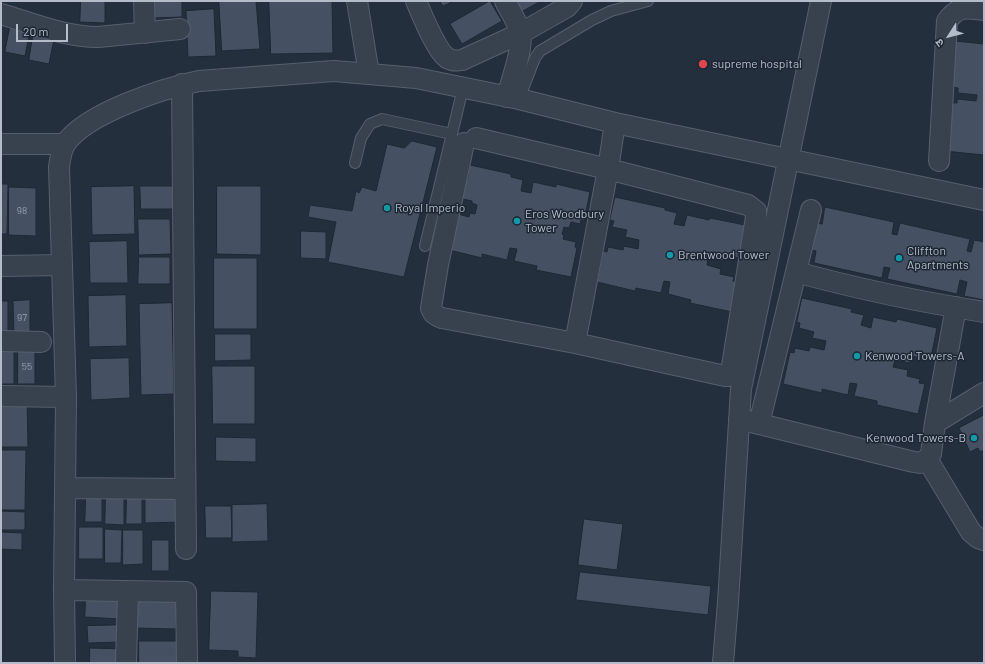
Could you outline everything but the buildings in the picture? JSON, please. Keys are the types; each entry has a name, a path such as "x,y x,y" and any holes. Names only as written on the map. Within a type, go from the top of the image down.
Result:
{"street":[{"path":"144,1 144,33"},
{"path":"357,1 368,74"},
{"path":"416,1 439,48 448,58 456,61 462,60 521,33 567,7 572,1"},
{"path":"505,1 518,24 522,43 513,98"},
{"path":"723,663 741,389 821,1"},
{"path":"939,161 947,21 954,12 965,8 984,10"},
{"path":"1,14 84,37 180,29"},
{"path":"65,663 64,590 66,397 59,167 61,154 65,144 76,132 98,117 128,103 182,84 199,81 334,71 416,78 513,98 616,123 984,200"},
{"path":"182,84 186,549"},
{"path":"575,343 616,123"},
{"path":"464,138 608,169 748,205 756,211 731,372 728,376 575,343 442,318 433,312 431,308 438,265 464,138"},
{"path":"1,144 65,144"},
{"path":"759,424 811,210"},
{"path":"1,266 62,265"},
{"path":"796,272 820,279 984,312"},
{"path":"739,419 914,462 920,462 927,459 931,454 935,423 956,307"},
{"path":"1,341 41,342"},
{"path":"935,423 984,394"},
{"path":"1,396 66,397"},
{"path":"927,459 971,532 978,538 984,540"},
{"path":"66,488 185,489"},
{"path":"64,590 186,592 186,663"},
{"path":"126,663 128,592"}],"lane":[{"path":"513,98 540,51 592,20 611,11 648,1"},
{"path":"425,246 464,138 464,88"},
{"path":"355,162 361,138 370,124 382,119 464,138"}],"place":[{"name":"supreme hospital","path":"703,64"},
{"name":"Royal Imperio","path":"387,208"},
{"name":"Eros Woodbury Tower","path":"517,221"},
{"name":"Brentwood Tower","path":"670,255"},
{"name":"Cliffton Apartments","path":"899,258"},
{"name":"Kenwood Towers-A","path":"857,356"},
{"name":"Kenwood Towers-B","path":"974,438"}]}
